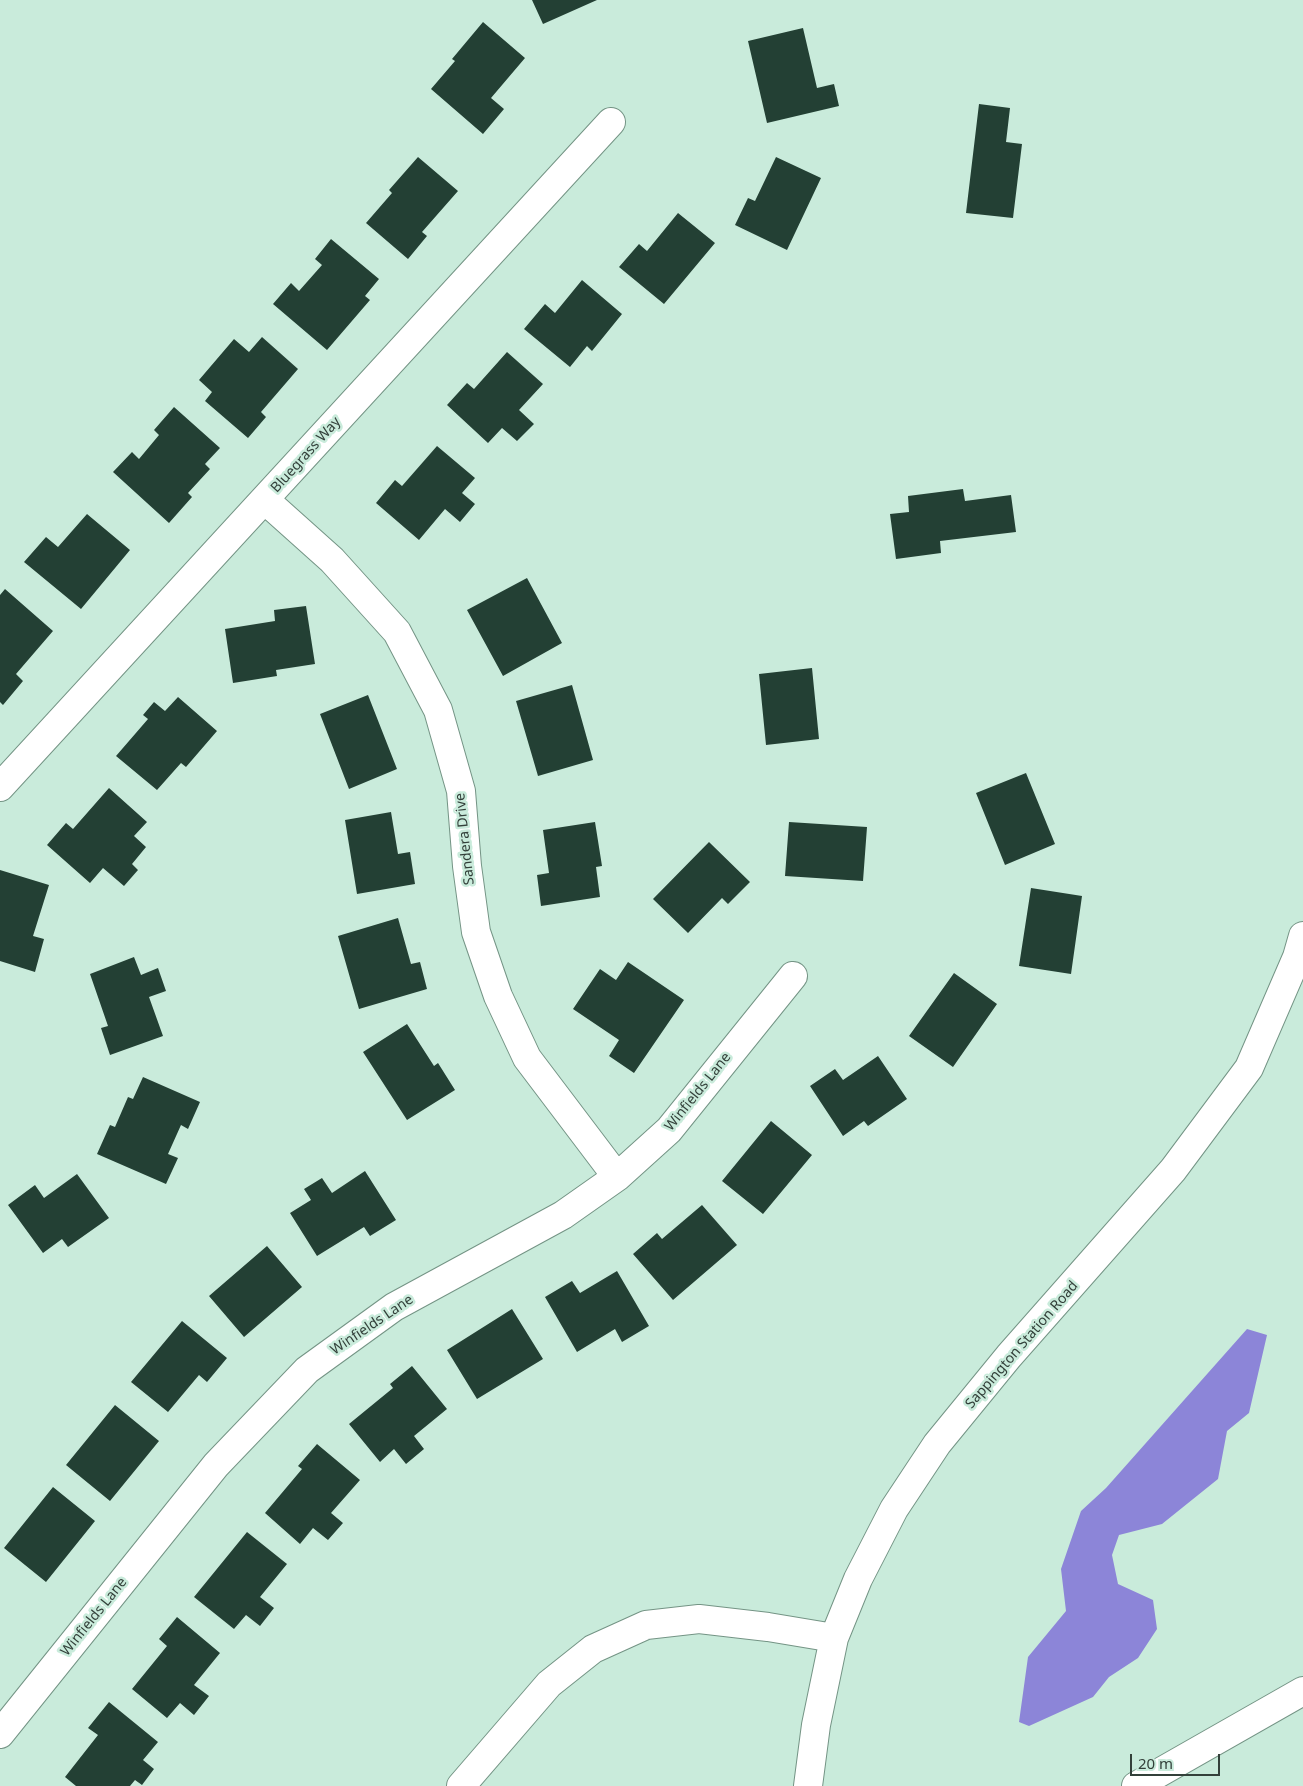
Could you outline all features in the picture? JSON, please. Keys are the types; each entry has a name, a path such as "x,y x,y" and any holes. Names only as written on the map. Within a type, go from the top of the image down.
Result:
{"main road":[{"name":"Bluegrass Way","path":"0,786 265,500 610,122"},
{"name":"Sandera Drive","path":"265,500 332,560 397,632 438,710 461,791 467,866 476,932 498,996 527,1058 617,1176"},
{"name":"Sappington Station Road","path":"808,1786 816,1725 834,1638 858,1579 894,1509 937,1444 1009,1356 1173,1170 1249,1068 1297,958 1303,936"},
{"name":"Winfields Lane","path":"0,1734 216,1465 307,1370 394,1307 563,1215 617,1176 669,1130 793,976"},
{"path":"461,1786 549,1684 593,1648 646,1625 699,1619 768,1627 834,1638"},
{"path":"1136,1786 1303,1691"}],"shaded area":[{"path":"1247,1329 1267,1335 1249,1413 1227,1431 1218,1479 1162,1524 1119,1535 1112,1555 1118,1584 1153,1600 1157,1629 1138,1658 1109,1677 1093,1697 1029,1726 1019,1722 1028,1657 1066,1611 1061,1569 1081,1511 1106,1488"}],"building":[{"path":"532,0 597,0 543,24"},
{"path":"483,22 525,58 491,98 504,109 483,134 431,89 455,61 452,59"},
{"path":"803,28 817,88 834,84 839,106 767,123 748,41"},
{"path":"979,104 1010,108 1006,142 1022,144 1013,218 966,213"},
{"path":"418,157 458,191 422,232 427,236 408,259 366,223 392,193 389,190"},
{"path":"776,157 821,178 787,250 735,225 748,198 755,201"},
{"path":"678,213 715,243 664,304 619,267 639,244 647,251"},
{"path":"331,239 379,279 365,296 370,300 327,350 273,304 291,283 299,291 322,265 315,259"},
{"path":"582,280 622,314 592,351 587,346 570,367 524,329 545,304 555,313"},
{"path":"262,337 298,369 261,412 266,417 248,438 205,401 212,392 199,380 234,339 249,352"},
{"path":"507,352 543,384 519,410 534,424 517,441 502,428 488,443 447,405 467,383 474,389"},
{"path":"174,407 220,448 205,464 210,469 188,493 192,497 169,523 113,472 132,452 139,459 159,435 154,430"},
{"path":"437,446 475,478 462,493 475,504 460,522 445,509 419,540 376,503 395,480 402,486"},
{"path":"963,489 965,501 1011,495 1016,532 940,541 941,553 896,559 890,514 909,512 908,496"},
{"path":"87,514 130,550 81,609 24,562 46,537 58,547"},
{"path":"527,578 562,643 503,676 467,610"},
{"path":"5,589 53,631 16,674 23,681 3,705 0,702 0,595"},
{"path":"306,606 315,664 276,670 277,676 233,683 225,629 275,621 274,610"},
{"path":"812,668 819,739 766,745 759,674"},
{"path":"572,685 593,760 538,776 516,701"},
{"path":"368,695 397,769 349,789 320,714"},
{"path":"178,697 217,731 186,767 181,763 157,790 116,756 148,719 143,715 154,702 165,711"},
{"path":"1026,773 1055,844 1005,865 976,793"},
{"path":"109,788 147,822 134,836 146,847 132,864 138,870 124,886 103,868 90,883 47,845 66,823 73,829"},
{"path":"391,812 398,854 410,852 415,884 357,894 345,820"},
{"path":"595,822 602,866 596,867 600,897 541,906 537,875 549,873 543,830"},
{"path":"789,822 867,827 863,881 785,876"},
{"path":"709,842 750,882 728,904 722,898 688,933 653,899"},
{"path":"0,870 49,885 33,936 44,939 35,972 0,961"},
{"path":"1031,888 1082,896 1071,974 1019,966"},
{"path":"398,918 411,964 420,962 427,989 359,1009 338,936"},
{"path":"134,957 141,975 158,968 166,991 149,997 163,1036 110,1055 101,1028 108,1026 90,974"},
{"path":"628,962 684,1000 634,1073 609,1056 619,1040 573,1009 600,969 616,980"},
{"path":"954,973 997,1004 953,1067 909,1036"},
{"path":"407,1024 434,1066 438,1063 455,1090 407,1120 363,1052"},
{"path":"878,1056 907,1099 868,1126 864,1121 843,1136 810,1086 835,1069 843,1080"},
{"path":"143,1077 200,1102 188,1129 181,1125 168,1154 178,1158 166,1184 97,1154 110,1125 115,1127 128,1097 133,1099"},
{"path":"771,1121 812,1155 763,1214 722,1181"},
{"path":"365,1171 396,1220 370,1236 364,1227 317,1256 290,1213 311,1200 304,1189 322,1178 332,1193"},
{"path":"77,1174 109,1218 68,1247 62,1239 43,1253 8,1205 35,1185 44,1198"},
{"path":"702,1205 737,1245 673,1300 633,1254 657,1233 662,1239"},
{"path":"267,1246 302,1287 244,1337 209,1296"},
{"path":"617,1271 649,1326 622,1342 615,1329 577,1352 545,1297 572,1281 580,1293"},
{"path":"512,1309 543,1359 477,1399 447,1350"},
{"path":"182,1321 227,1358 207,1382 199,1375 168,1412 131,1382"},
{"path":"412,1366 447,1409 414,1436 424,1449 406,1464 394,1449 380,1462 349,1424 393,1388 390,1384"},
{"path":"115,1405 159,1441 110,1501 66,1465"},
{"path":"317,1444 360,1480 331,1513 343,1523 328,1540 313,1528 300,1544 265,1513 302,1469 298,1466"},
{"path":"53,1487 95,1521 46,1582 4,1548"},
{"path":"247,1532 287,1564 260,1597 274,1608 260,1626 246,1615 234,1629 194,1597"},
{"path":"177,1617 220,1653 194,1685 209,1696 194,1715 180,1703 167,1718 132,1689 167,1646 159,1639"},
{"path":"109,1702 158,1742 143,1760 154,1769 142,1785 135,1780 130,1786 76,1786 65,1777 98,1735 88,1728"}]}
